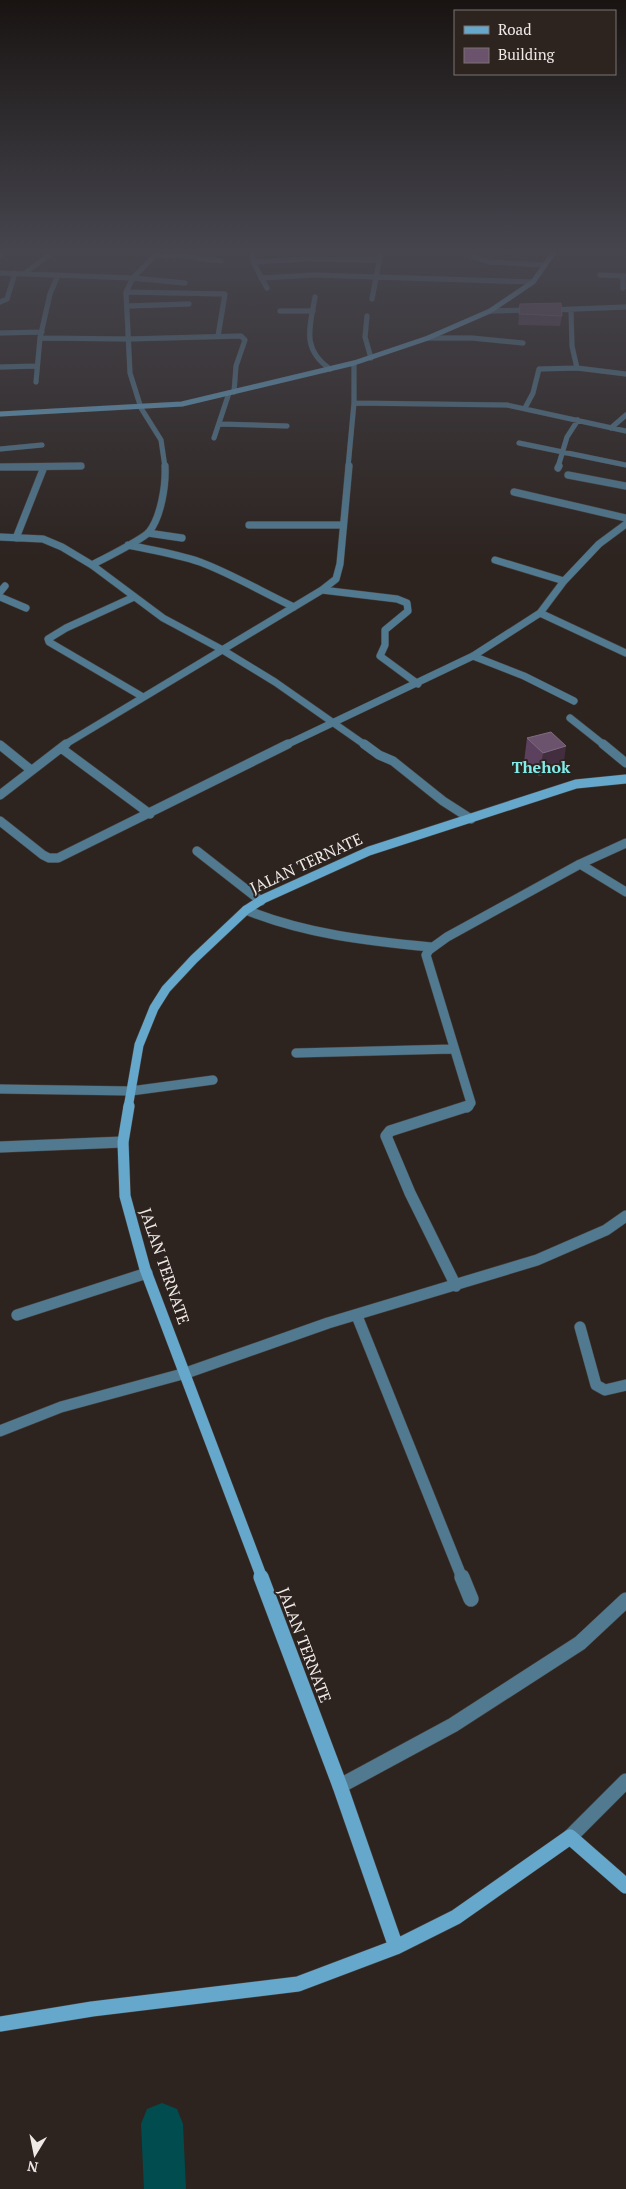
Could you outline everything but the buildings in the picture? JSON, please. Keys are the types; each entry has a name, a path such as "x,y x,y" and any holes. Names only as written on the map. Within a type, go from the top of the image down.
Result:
{"street":[{"path":"36,382 39,354"},
{"path":"92,565 148,533 155,521 166,484 161,440 141,408 130,372 129,354"},
{"path":"214,438 232,393 239,354"},
{"path":"314,354 316,360 330,369"},
{"path":"370,354 371,358"},
{"path":"0,414 141,408 182,404 354,364 382,354"},
{"path":"574,354 577,368"},
{"path":"0,795 61,748 221,649 322,590 336,579 340,564 354,404 354,364"},
{"path":"0,367 37,366"},
{"path":"525,408 533,393 539,369 577,368 626,374"},
{"path":"354,404 490,404 525,408 626,431"},
{"path":"611,428 626,415"},
{"path":"558,468 561,451 578,420"},
{"path":"220,424 287,426"},
{"path":"519,443 626,465"},
{"path":"0,449 42,445"},
{"path":"0,467 81,466"},
{"path":"16,538 44,467"},
{"path":"568,475 626,486"},
{"path":"514,492 626,518"},
{"path":"0,821 43,854 53,859 58,858 274,751 418,684 473,656 540,613 564,581 600,544 626,524"},
{"path":"249,525 342,525"},
{"path":"148,533 182,538"},
{"path":"0,538 51,541 92,565 134,598 192,635 221,649 275,682 379,755 393,761 442,801 471,819"},
{"path":"128,545 197,561 228,574 294,607"},
{"path":"495,560 564,581"},
{"path":"322,590 397,599 407,603 408,611 385,630 385,645 380,656 418,684"},
{"path":"0,597 26,608"},
{"path":"134,598 66,628 48,639 49,642 143,697"},
{"path":"540,613 626,653"},
{"path":"473,656 514,671 574,701"},
{"path":"570,718 626,763"},
{"path":"0,744 31,770"},
{"path":"61,748 150,814"},
{"name":"JALAN TERNATE","path":"396,1947 340,1786 186,1373 147,1274 125,1196 123,1142 139,1046 154,1008 162,995 194,959 246,910 261,901 369,851 576,784 626,779"},
{"path":"456,1286 412,1199 386,1136 390,1131 467,1108 471,1103 426,955 431,947 580,864 626,843"},
{"path":"197,851 261,901"},
{"path":"580,864 626,892"},
{"path":"246,910 275,923 295,928 365,940 431,947"},
{"path":"296,1053 454,1048"},
{"path":"0,1089 131,1091 213,1080"},
{"path":"0,1147 123,1142"},
{"path":"0,1431 61,1407 186,1373 328,1323 357,1316 537,1260 606,1230 626,1216"},
{"path":"17,1315 147,1274"},
{"path":"357,1316 385,1391 471,1599"},
{"path":"580,1327 596,1385 605,1390 626,1385"},
{"path":"340,1786 453,1725 580,1643 626,1600"},
{"path":"0,2024 92,2009 298,1984 347,1967 396,1947 456,1917 570,1836 626,1781"},
{"path":"570,1836 626,1886"}],"waterway":[{"path":"162,2124 165,2189"}],"district":[{"name":"Thehok","path":"541,767"}]}
